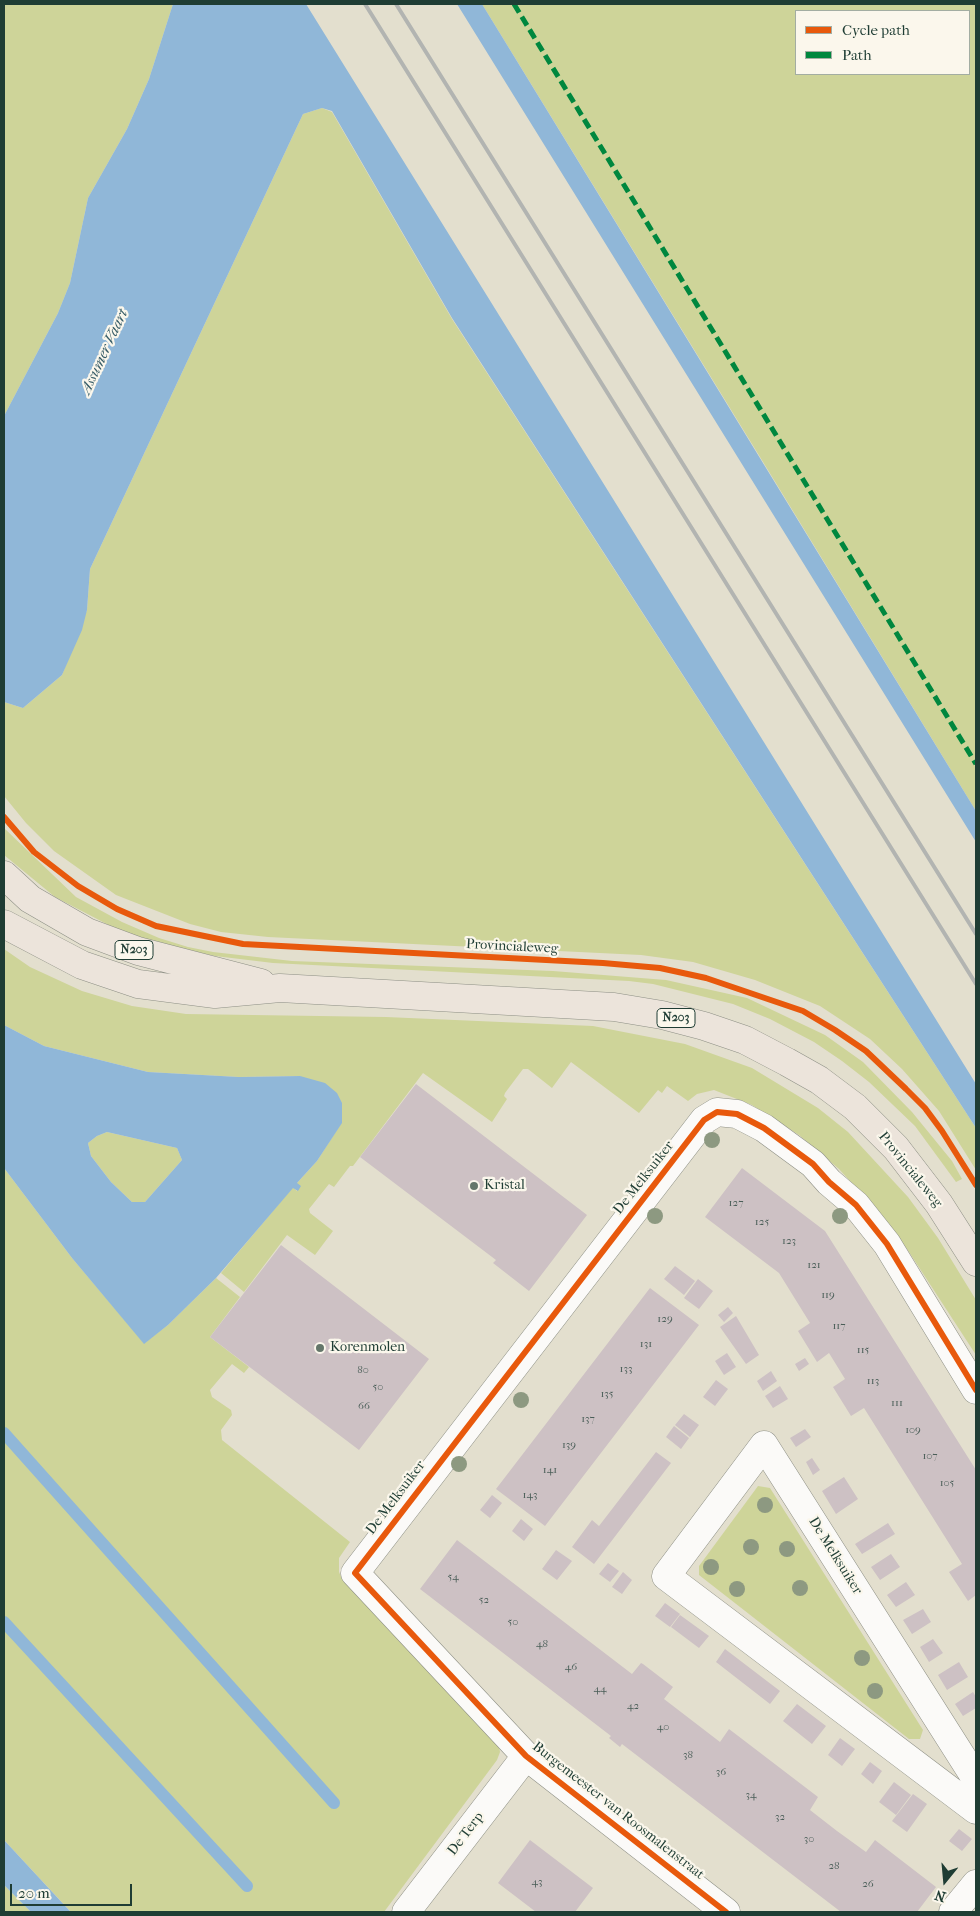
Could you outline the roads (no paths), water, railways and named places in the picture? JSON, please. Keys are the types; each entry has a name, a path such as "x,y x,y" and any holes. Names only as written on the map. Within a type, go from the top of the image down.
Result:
{"main road":[{"name":"Provincialeweg","path":"4,876 30,899 86,932 138,951 280,988"},
{"name":"Provincialeweg","path":"4,924 82,965 138,984 215,994 280,988 614,1007 662,1015 704,1026 745,1040 819,1080 855,1107 896,1148 939,1204 976,1262"}],"street":[{"name":"De Melksuiker","path":"355,1573 704,1120 717,1112 737,1114 764,1128 807,1159 856,1205 888,1244 976,1390"},
{"name":"De Melksuiker","path":"976,1779 764,1445 666,1576 976,1810"},
{"name":"Burgemeester van Roosmalenstraat","path":"355,1573 526,1756 726,1912"},
{"name":"De Terp","path":"406,1912 526,1756"},
{"path":"952,1912 976,1884"}],"water":[{"name":"Assumer Vaart","path":"173,4 306,4 976,1084 976,1128 452,318 332,111 322,108 303,114 90,569 87,610 82,630 62,675 23,708 4,702 4,416 58,313 70,283 88,198 127,129 149,79"},
{"path":"457,4 482,4 976,811 976,842"},
{"path":"4,1025 44,1046 148,1072 239,1077 300,1076 325,1083 337,1093 342,1103 342,1123 317,1161 297,1183 301,1186 298,1191 293,1188 216,1278 168,1325 144,1344 72,1258 4,1168","holes":["107,1132 177,1148 182,1160 145,1202 132,1202 111,1182 91,1156 88,1143 97,1136"]},
{"path":"4,1840 71,1912 31,1912 4,1885"}],"waterway":[{"path":"4,1433 334,1803"},
{"path":"4,1622 247,1886"}],"railway":[{"path":"365,4 976,984"},
{"path":"396,4 976,934"}],"place":[{"name":"Kristal","path":"474,1186"},
{"name":"Korenmolen","path":"320,1348"}]}
